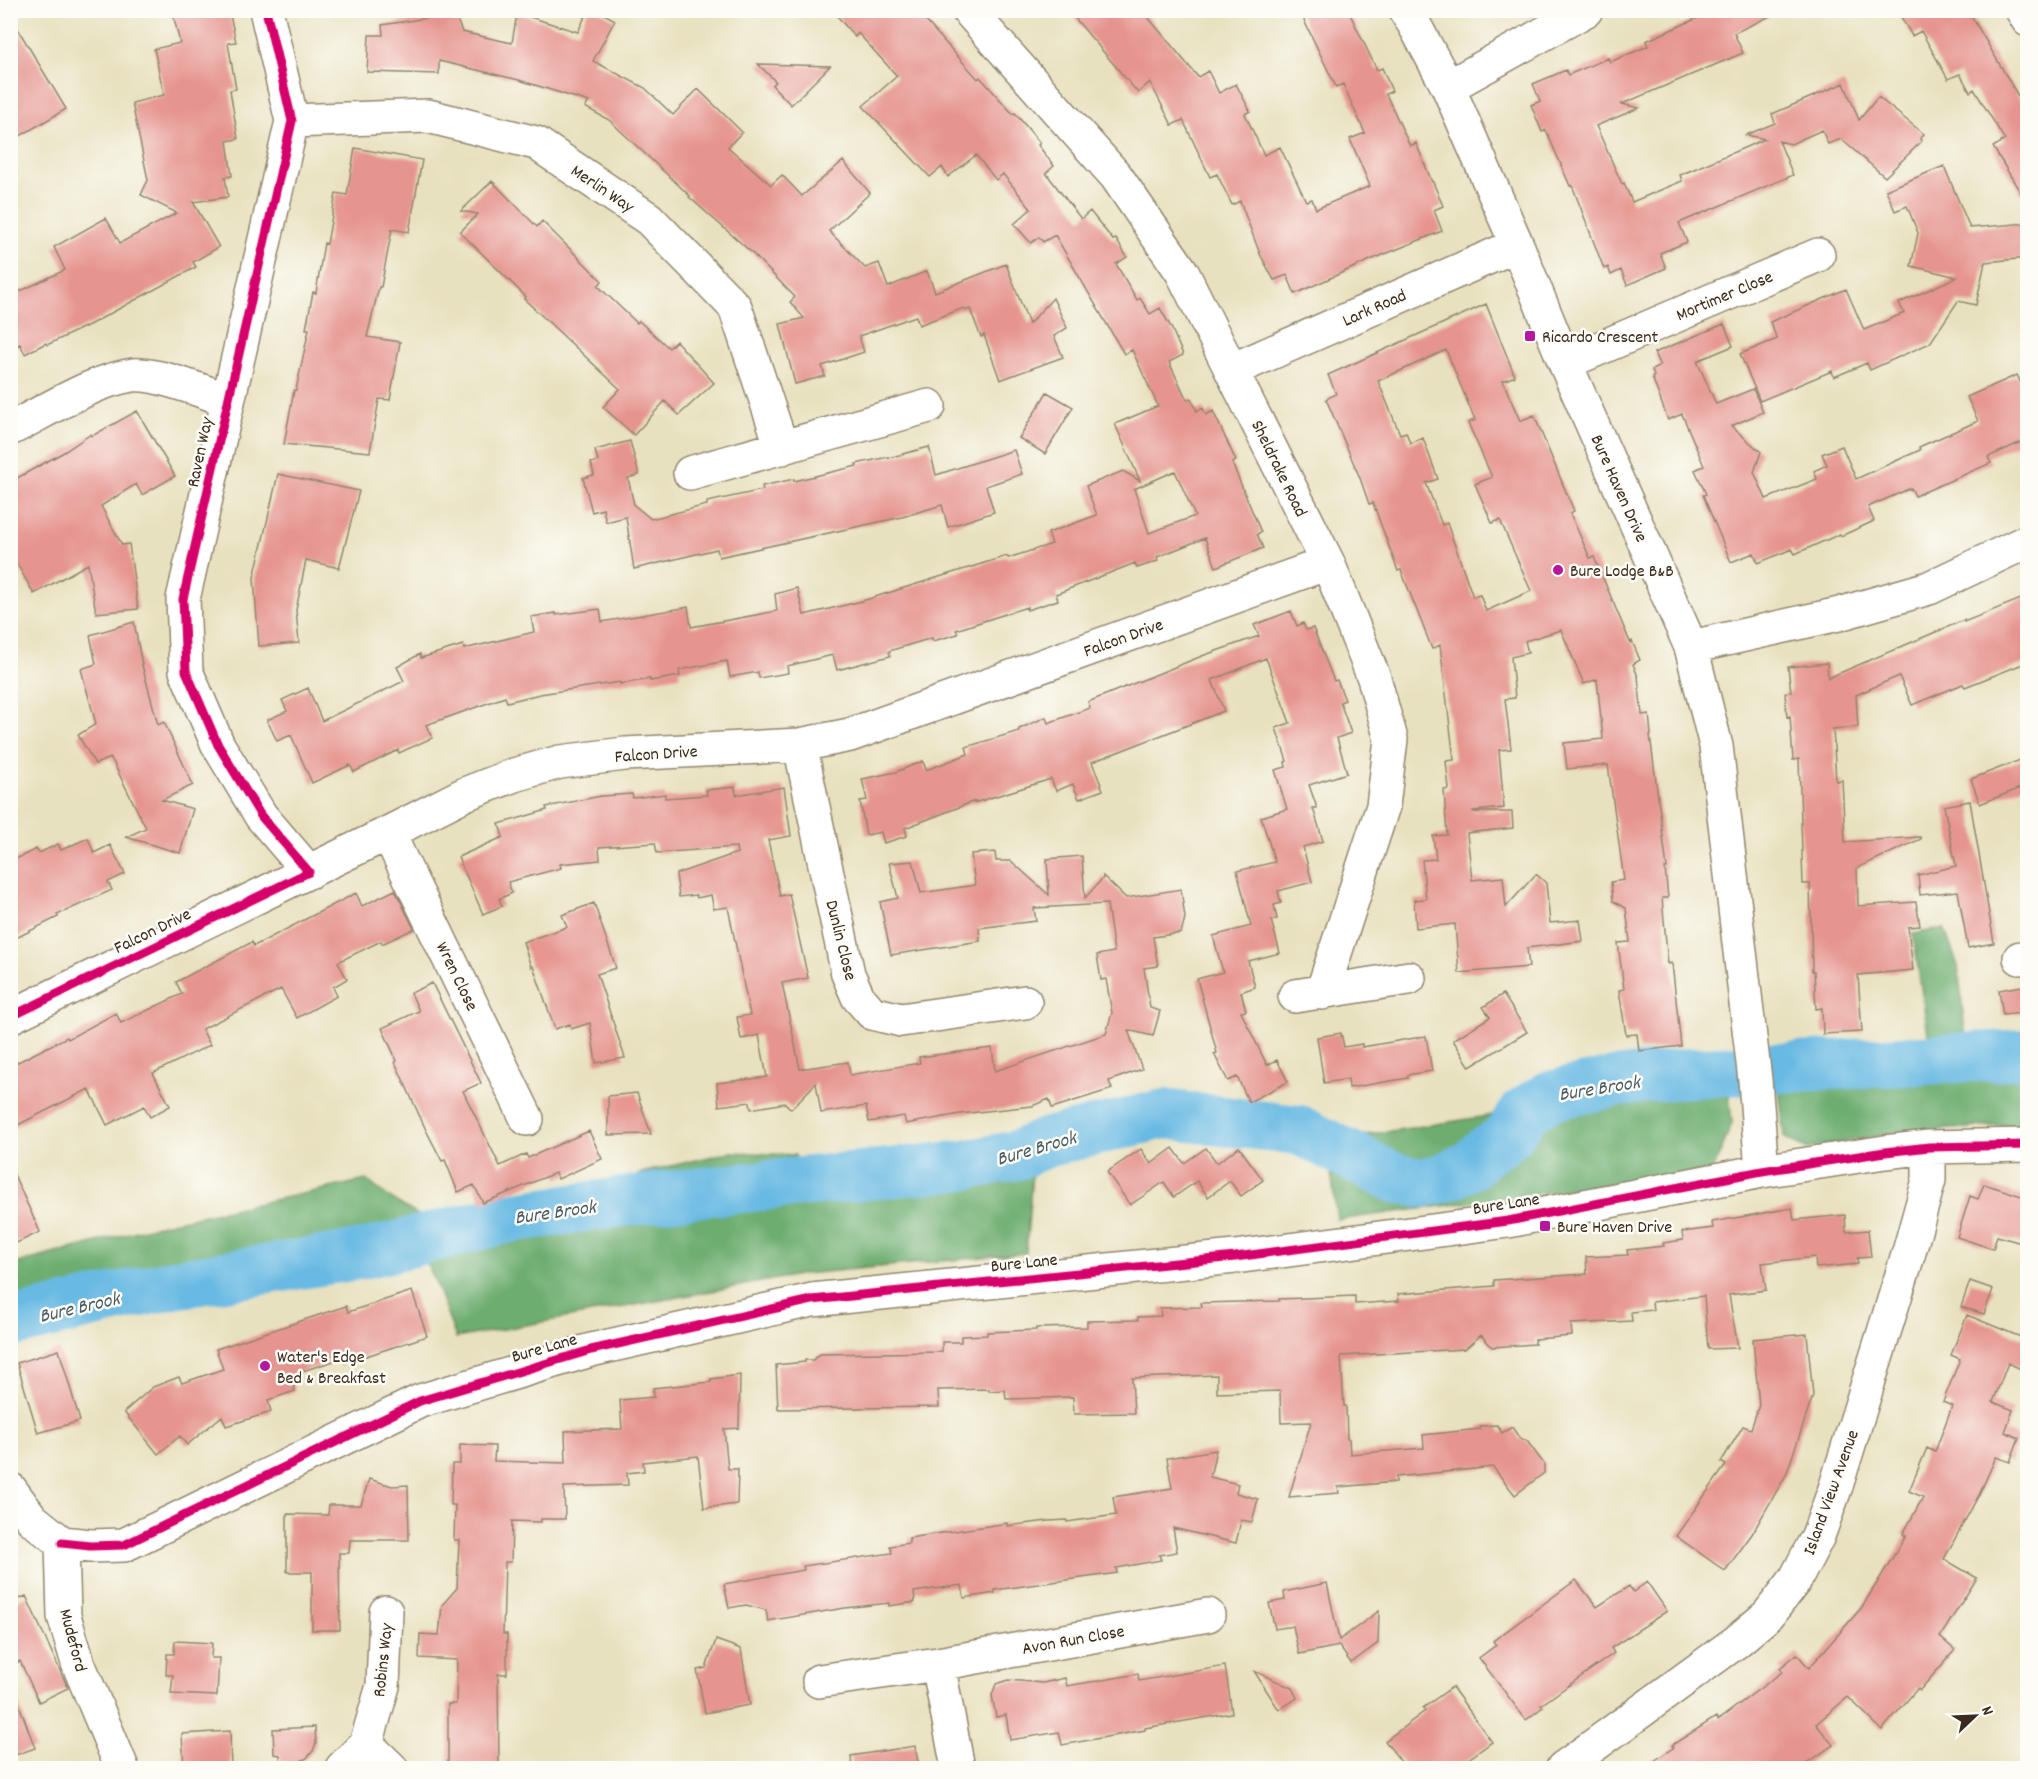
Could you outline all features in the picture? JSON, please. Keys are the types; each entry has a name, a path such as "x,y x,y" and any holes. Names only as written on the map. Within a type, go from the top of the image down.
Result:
{"street":[{"name":"Raven Way","path":"266,10 292,121 183,598 186,671 218,745 261,816 309,872"},
{"name":"Sheldrake Road","path":"968,10 1116,176 1182,272 1328,563 1374,678 1391,739 1383,806 1308,994 1409,978"},
{"name":"Bure Haven Drive","path":"1404,10 1448,87 1517,245 1565,363 1691,647 1716,746 1754,1066 1762,1171"},
{"path":"1448,87 1586,10"},
{"path":"2022,10 2028,20"},
{"name":"Merlin Way","path":"292,121 428,116 536,143 649,219 735,307 782,448"},
{"name":"Lark Road","path":"1232,370 1517,245"},
{"name":"Mortimer Close","path":"1565,363 1818,255"},
{"path":"10,429 90,387 135,375 169,380 228,400"},
{"path":"690,473 929,406"},
{"path":"1691,647 1839,614 1929,588 2028,541"},
{"name":"Falcon Drive","path":"10,1017 388,834 465,794 514,775 560,762 625,754 800,745 850,735 1328,563"},
{"name":"Dunlin Close","path":"800,745 848,974 858,997 872,1013 901,1020 1025,1002"},
{"name":"Wren Close","path":"388,834 527,1119"},
{"name":"Bure Lane","path":"62,1543 90,1546 124,1545 420,1401 591,1350 812,1300 1235,1257 1508,1221 1762,1171 1929,1147 2028,1145"},
{"name":"Island View Avenue","path":"1563,1768 1736,1642 1768,1615 1795,1580 1818,1536 1836,1486 1906,1263 1929,1180 1929,1147"},
{"path":"10,1489 32,1519 62,1543"},
{"name":"Mudeford","path":"62,1543 64,1616 78,1663 122,1768"},
{"name":"Robins Way","path":"342,1768 366,1744 383,1686 386,1612"},
{"name":"Avon Run Close","path":"819,1681 938,1664 1208,1615"},
{"path":"938,1664 958,1768"},
{"path":"366,1744 391,1768"}],"green space":[{"path":"1944,928 1958,966 1966,1041 2027,1041 2027,1124 1900,1132 1805,1149 1784,1137 1776,1058 1930,1047 1913,934"},
{"path":"1727,1079 1732,1123 1713,1170 1337,1220 1327,1141"},
{"path":"1019,1145 1033,1160 1026,1253 804,1274 456,1338 414,1233 312,1252 174,1284 11,1314 11,1265 163,1224 366,1180 431,1223 609,1190 642,1173 730,1152 795,1155 798,1167"}],"building":[{"path":"172,10 229,10 236,42 228,43 236,89 230,90 238,139 227,141 232,176 225,177 228,197 193,202 219,247 193,262 196,267 91,324 25,354 20,344 10,349 10,296 65,270 54,247 106,218 120,243 177,213 141,195 148,180 132,103 164,95 154,49 180,43"},
{"path":"445,10 453,10 462,32 512,43 517,13 578,32 588,10 597,10 615,20 593,61 645,88 673,115 698,89 742,132 728,147 771,185 782,175 802,196 843,161 870,193 829,231 865,268 879,263 888,287 927,271 935,292 1006,264 1029,324 1053,298 1067,328 1054,336 1063,357 1000,380 984,335 981,337 970,309 965,311 964,308 919,325 916,316 859,336 864,352 822,366 825,376 795,384 780,324 804,318 790,302 795,297 751,252 689,197 609,120 585,107 589,102 519,80 439,61 439,74 367,72 369,35 383,35 382,25 440,16"},
{"path":"832,10 916,10 978,79 980,77 1013,114 1015,113 1040,143 1038,145 1054,166 1046,173 1081,219 1090,211 1113,240 1116,239 1127,257 1116,264 1137,300 1140,298 1150,314 1160,308 1171,327 1183,355 1169,362 1187,400 1191,398 1197,411 1203,408 1206,415 1213,411 1236,461 1232,463 1261,532 1257,534 1263,548 1216,567 1205,538 1157,557 1158,561 1137,568 1135,563 1056,594 1058,600 1027,610 1027,607 956,630 958,634 933,641 932,638 889,651 890,656 837,670 833,655 787,666 788,673 759,678 758,672 730,677 727,661 679,670 680,676 650,681 650,679 620,684 620,682 540,694 507,702 505,697 426,725 432,738 399,753 398,750 354,772 350,765 312,783 291,735 277,741 267,720 287,711 282,700 308,688 322,721 404,681 397,667 420,654 421,658 463,645 464,649 534,632 531,617 556,613 556,615 600,609 602,622 688,607 691,627 777,611 775,594 797,588 804,615 862,601 1052,544 1048,533 1097,515 1086,486 1123,471 1140,481 1115,424 1158,406 1132,350 1124,354 1055,235 1043,242 1039,237 1031,243 1014,224 1031,209 1003,174 996,180 976,155 948,177 942,167 930,177 863,106 897,76 858,33 855,37","holes":["1175,471 1195,516 1149,533 1134,489"]},
{"path":"1068,10 1142,10 1198,77 1208,71 1219,93 1236,84 1250,111 1245,114 1264,155 1280,147 1306,201 1312,199 1316,209 1370,186 1350,139 1365,133 1343,84 1336,87 1299,10 1348,10 1377,70 1382,68 1392,91 1386,94 1410,146 1416,143 1433,182 1443,206 1434,210 1442,231 1295,294 1287,275 1274,280 1260,254 1240,201 1232,205 1217,174 1210,177 1183,120 1172,125 1150,82 1138,93"},
{"path":"1700,10 1783,10 1734,33 1743,53 1622,104 1639,108 1596,126 1632,202 1682,181 1680,175 1765,139 1746,135 1775,123 1772,114 1844,83 1859,120 1878,97 1924,134 1920,139 1922,141 1885,177 1841,139 1828,144 1822,130 1791,144 1779,141 1793,175 1679,223 1687,242 1660,253 1666,268 1627,285 1621,270 1611,275 1608,267 1604,269 1572,185 1570,186 1546,130 1542,132 1531,105 1540,101 1533,84 1566,70 1568,75 1608,58 1610,62 1648,46 1646,41 1702,16"},
{"path":"1909,10 1968,10 2028,113 2028,205 1993,147 2005,140 1974,89 1970,92 1960,74 1948,79 1921,31 1912,36 1901,17 1910,12"},
{"path":"10,16 66,109 10,142"},
{"path":"758,64 830,66 791,105 772,85 776,82"},
{"path":"355,148 422,160 409,232 392,229 381,287 379,287 367,337 400,342 390,400 379,399 370,452 284,444 309,329 306,329 313,292 316,293 324,243 327,244 336,193 347,195"},
{"path":"1944,166 1970,228 2028,223 2028,258 1985,262 1976,305 1958,301 1930,343 1870,370 1867,363 1834,377 1832,371 1760,401 1740,354 1777,339 1770,322 1846,289 1864,330 1904,313 1899,303 1957,277 1911,266 1918,233 1907,206 1895,211 1886,190"},
{"path":"492,181 537,227 542,221 602,281 598,286 637,323 639,321 669,348 676,341 714,383 679,415 665,401 634,435 603,407 620,389 524,299 526,297 460,232 478,214 461,211"},
{"path":"1486,304 1515,376 1503,381 1520,421 1534,415 1574,511 1570,513 1590,558 1594,557 1640,660 1633,664 1638,677 1642,715 1649,714 1667,868 1665,868 1668,898 1662,898 1668,964 1672,963 1681,1046 1639,1051 1637,1034 1626,1035 1619,990 1624,989 1618,943 1630,942 1626,908 1613,901 1611,882 1624,880 1608,765 1567,769 1564,743 1603,739 1597,679 1584,684 1561,630 1525,641 1528,653 1511,657 1515,698 1505,699 1511,749 1499,750 1504,808 1473,811 1512,812 1513,828 1467,833 1472,880 1503,877 1506,907 1536,874 1546,883 1550,923 1580,920 1583,941 1527,948 1529,967 1459,973 1455,924 1416,928 1414,900 1426,899 1422,860 1436,859 1433,836 1447,835 1444,790 1449,789 1446,761 1454,760 1440,645 1432,649 1401,570 1398,571 1373,503 1369,504 1326,399 1336,394 1328,375","holes":["1446,350 1475,420 1468,423 1492,477 1475,484 1492,523 1500,520 1531,591 1486,611 1480,595 1473,597 1447,523 1442,525 1426,483 1438,479 1423,438 1410,443 1406,432 1400,434 1378,381"]},
{"path":"1724,324 1733,346 1697,361 1716,404 1753,389 1763,412 1731,426 1761,452 1754,472 1766,499 1817,479 1814,471 1827,465 1822,454 1842,446 1856,479 1920,450 1919,447 1978,421 1967,397 2017,375 2022,385 2028,382 2028,439 1988,457 1991,463 1915,496 1911,488 1868,507 1874,521 1841,536 1840,534 1795,554 1792,549 1758,563 1754,553 1731,562 1703,495 1706,494 1695,470 1704,466 1682,414 1668,420 1652,377 1654,376 1652,370 1660,366 1654,353"},
{"path":"1047,392 1073,407 1045,454 1019,438"},
{"path":"137,411 175,476 142,495 136,484 101,506 122,545 129,544 138,609 96,613 88,564 34,594 10,551 10,482 91,434 92,436"},
{"path":"630,441 639,475 628,478 634,505 651,519 707,505 707,502 763,490 762,486 794,479 794,481 929,447 936,475 1014,450 1022,474 986,486 994,512 948,527 942,505 902,517 719,557 717,549 634,569 626,517 606,522 603,509 592,512 583,478 594,475 591,463 598,461 595,450"},
{"path":"278,474 359,491 339,568 306,560 296,610 299,643 259,646 254,578"},
{"path":"2028,596 2028,662 1965,687 1963,684 1912,705 1899,676 1856,695 1858,727 1833,729 1836,781 1842,780 1845,842 1920,837 1921,839 1857,868 1858,906 1916,902 1920,926 1908,927 1913,970 1858,975 1862,1032 1823,1034 1822,1008 1816,1009 1814,971 1812,971 1810,884 1803,884 1799,759 1793,760 1790,716 1787,717 1785,693 1791,692 1788,667 1827,663 1828,678 1964,620 1964,622"},
{"path":"1291,611 1297,626 1303,623 1306,630 1313,628 1334,681 1337,680 1345,700 1340,702 1351,733 1337,738 1347,773 1309,785 1317,808 1313,808 1323,841 1303,847 1312,882 1278,891 1281,903 1274,905 1277,919 1271,920 1280,953 1248,961 1255,987 1241,992 1246,1011 1241,1012 1267,1065 1277,1060 1288,1082 1249,1102 1237,1077 1228,1081 1214,1054 1217,1053 1197,979 1223,972 1213,936 1251,926 1237,871 1275,862 1261,817 1287,809 1275,770 1286,767 1285,762 1287,761 1276,728 1290,723 1266,658 1212,680 1224,711 1092,762 1103,790 1079,799 1073,784 1056,791 1051,779 974,803 975,801 905,828 907,836 884,843 881,832 866,835 860,801 867,800 862,779 896,772 923,761 926,770 968,754 966,747 1019,731 1046,717 1048,723 1090,708 1088,702 1202,656 1259,636 1254,625"},
{"path":"134,622 142,665 158,725 164,722 193,785 162,800 193,809 180,853 126,837 146,828 111,758 95,764 78,735 96,724 81,669 96,664 90,635"},
{"path":"2028,757 2028,785 1980,804 1971,779"},
{"path":"735,787 736,795 784,787 791,836 768,840 780,896 789,894 808,978 782,983 800,1069 848,1062 850,1075 920,1063 919,1057 992,1048 995,1071 1106,1034 1112,1013 1106,979 1101,980 1097,955 1114,952 1107,904 1034,908 1036,921 979,928 980,941 891,955 880,902 898,898 889,863 913,861 921,893 975,885 971,854 995,852 996,861 1011,861 1049,895 1047,859 1082,856 1085,898 1103,876 1126,898 1181,889 1185,918 1181,933 1153,937 1158,966 1144,968 1150,1008 1160,1011 1153,1036 1128,1030 1142,1069 1109,1081 1112,1089 1052,1108 1049,1099 1032,1106 960,1114 906,1124 904,1116 869,1122 866,1106 821,1113 816,1083 791,1109 785,1103 751,1109 750,1102 719,1106 717,1083 767,1077 759,1035 741,1039 737,1017 750,1015 728,907 714,909 711,895 697,898 696,895 679,897 676,874 737,853 736,847 657,853 655,843 599,847 600,860 560,864 561,868 508,882 512,893 499,899 502,906 483,914 458,857 503,837 499,824 547,810 546,807 601,796 632,794 633,798 665,794 665,798 707,795 706,790"},
{"path":"1970,801 1994,943 1968,948 1958,891 1920,895 1918,875 1956,866 1944,806"},
{"path":"88,838 94,853 110,845 125,874 108,882 112,890 57,915 58,917 10,941 10,862 36,849 39,853 58,844 61,850"},
{"path":"395,890 414,929 382,944 381,941 338,962 347,979 333,987 337,996 297,1018 281,989 202,1029 210,1045 153,1073 170,1106 150,1117 144,1106 107,1125 89,1089 10,1129 10,1066 116,1013 121,1023 182,994 176,982 252,942 254,946 356,893 362,906"},
{"path":"594,903 616,968 597,974 625,1058 596,1063 590,1023 571,1029 570,1024 555,1029 523,942 567,927 562,915"},
{"path":"432,983 481,1083 463,1091 500,1166 526,1154 528,1158 589,1131 602,1159 558,1179 555,1173 483,1203 474,1185 458,1192 445,1160 442,1161 426,1130 382,1028 419,1011 411,993"},
{"path":"2028,985 2028,1012 2003,1015 1999,990"},
{"path":"1503,994 1527,1032 1470,1067 1453,1040 1490,1017 1483,1007"},
{"path":"1341,1033 1344,1047 1362,1044 1362,1047 1426,1036 1432,1071 1408,1075 1408,1078 1349,1088 1348,1079 1324,1083 1317,1037"},
{"path":"637,1093 651,1134 608,1135 608,1096"},
{"path":"1239,1147 1263,1180 1241,1196 1230,1181 1208,1197 1197,1181 1174,1197 1164,1182 1130,1205 1107,1172 1141,1149 1151,1164 1173,1148 1184,1163 1206,1148 1217,1163"},
{"path":"10,1166 40,1232 10,1246"},
{"path":"1984,1184 2028,1198 2028,1245 1997,1236 1993,1249 1957,1237 1970,1196 1978,1199"},
{"path":"1792,1208 1794,1220 1845,1215 1846,1232 1868,1230 1871,1257 1857,1258 1858,1264 1816,1268 1815,1257 1762,1263 1766,1290 1729,1295 1738,1348 1708,1349 1704,1296 1652,1302 1653,1310 1631,1312 1632,1321 1571,1324 1572,1336 1535,1339 1535,1344 1492,1347 1481,1335 1465,1349 1341,1356 1350,1454 1424,1448 1423,1435 1497,1425 1502,1433 1512,1427 1520,1439 1527,1441 1544,1464 1544,1473 1515,1495 1493,1467 1396,1477 1396,1482 1338,1487 1339,1493 1289,1497 1311,1422 1281,1423 1280,1391 1217,1393 1217,1375 1132,1378 1134,1413 1074,1414 1073,1397 1006,1399 1005,1390 989,1391 989,1389 938,1390 939,1407 778,1409 776,1365 813,1360 820,1354 942,1352 942,1342 961,1342 961,1336 987,1335 987,1332 1036,1330 1036,1328 1087,1327 1087,1321 1138,1320 1138,1317 1161,1316 1160,1308 1202,1307 1201,1303 1355,1296 1355,1304 1399,1301 1398,1294 1494,1286 1494,1280 1587,1274 1586,1257 1628,1255 1627,1250 1664,1246 1663,1243 1683,1240 1682,1232 1713,1228 1712,1222"},
{"path":"1970,1281 1993,1289 1984,1314 1961,1307"},
{"path":"412,1291 427,1336 345,1363 343,1358 290,1375 295,1391 268,1400 271,1412 226,1426 222,1416 187,1445 180,1436 158,1454 124,1412 153,1387 179,1377 182,1383 223,1369 216,1349 346,1306 348,1312"},
{"path":"1967,1315 2028,1340 2028,1354 2021,1369 2008,1363 1993,1402 2013,1410 2005,1432 2019,1438 2010,1462 1996,1457 1980,1493 1944,1559 1977,1578 1940,1637 1955,1650 1882,1730 1848,1697 1816,1724 1833,1745 1800,1768 1644,1768 1673,1748 1672,1745 1716,1717 1718,1720 1782,1672 1780,1668 1797,1654 1809,1668 1862,1607 1906,1536 1903,1534 1923,1497 1909,1491 1927,1448 1935,1452 1952,1406 1943,1402 1960,1359 1951,1355"},
{"path":"1807,1334 1813,1396 1786,1475 1752,1534 1725,1571 1676,1536 1726,1465 1721,1462 1743,1426 1751,1429 1759,1405 1753,1339"},
{"path":"59,1350 80,1421 38,1433 17,1363"},
{"path":"740,1375 739,1428 724,1429 728,1469 738,1469 737,1504 704,1508 698,1456 643,1462 644,1471 627,1473 628,1485 564,1487 565,1519 541,1519 541,1522 512,1521 511,1562 505,1562 503,1634 507,1634 507,1674 498,1674 499,1766 498,1768 448,1768 448,1704 456,1704 457,1660 419,1658 420,1634 439,1635 442,1605 457,1588 459,1540 454,1540 455,1505 451,1505 452,1464 460,1464 460,1445 495,1446 494,1461 566,1463 565,1431 622,1429 620,1400 654,1397 653,1388 711,1382 711,1379"},
{"path":"1216,1450 1210,1477 1238,1484 1236,1493 1258,1499 1252,1522 1241,1520 1236,1543 1173,1528 1177,1552 1159,1555 1161,1560 1116,1568 1117,1573 995,1590 995,1593 964,1598 962,1585 914,1592 915,1602 845,1608 768,1621 766,1610 746,1605 729,1608 724,1584 804,1570 803,1566 892,1553 890,1546 909,1543 909,1538 1007,1523 1007,1526 1048,1521 1067,1520 1067,1522 1116,1515 1113,1497 1172,1488 1167,1458"},
{"path":"369,1479 392,1486 408,1485 409,1540 350,1540 349,1553 339,1553 340,1630 312,1630 312,1572 287,1572 287,1514 328,1515 329,1505 361,1505"},
{"path":"1576,1580 1597,1607 1629,1586 1633,1592 1647,1582 1667,1611 1611,1648 1614,1653 1541,1705 1543,1707 1526,1720 1479,1658 1496,1645 1493,1641"},
{"path":"1327,1583 1339,1640 1379,1611 1378,1643 1351,1663 1339,1646 1299,1654 1293,1626 1275,1629 1269,1603 1285,1600 1284,1592"},
{"path":"26,1596 68,1688 39,1702 20,1661 10,1666 10,1603"},
{"path":"716,1640 741,1649 750,1705 705,1713 697,1670 706,1668"},
{"path":"175,1641 212,1643 211,1658 219,1658 217,1696 171,1694 173,1675 166,1675 167,1654 174,1654"},
{"path":"1225,1666 1232,1713 1062,1745 1059,1732 1010,1740 1006,1715 996,1717 992,1695 996,1684 1008,1680 1043,1683 1065,1678 1067,1686 1138,1674 1139,1681"},
{"path":"1254,1671 1292,1688 1297,1698 1279,1710"},
{"path":"1452,1687 1492,1742 1456,1768 1406,1768 1385,1741 1425,1711 1423,1708"},
{"path":"13,1688 35,1748 10,1757 10,1689"},
{"path":"315,1727 316,1743 307,1758 297,1763 280,1763 280,1755 274,1754 273,1729"},
{"path":"230,1731 231,1768 184,1768 182,1734"},
{"path":"915,1746 919,1768 852,1768 851,1756"}],"waterway":[{"name":"Bure Brook","path":"10,1323 174,1284 364,1254 509,1218 664,1196 966,1165 1017,1155 1048,1142 1164,1114 1299,1130 1395,1178 1421,1183 1443,1178 1471,1165 1484,1152 1506,1138 1526,1110 1549,1096 1615,1082 1688,1073 2028,1054"}],"cycle path":[{"path":"10,1017 309,872 261,816 218,745 186,671 183,599 292,121 266,10"},
{"path":"62,1543 90,1546 124,1545 420,1401 591,1350 812,1300 1235,1257 1508,1221 1762,1171 1885,1152 1929,1147 2028,1145"}],"place":[{"name":"Ricardo Crescent","path":"1530,336"},
{"name":"Bure Lodge B&B","path":"1558,570"},
{"name":"Bure Haven Drive","path":"1545,1226"},
{"name":"Water's Edge Bed & Breakfast","path":"265,1366"}]}
